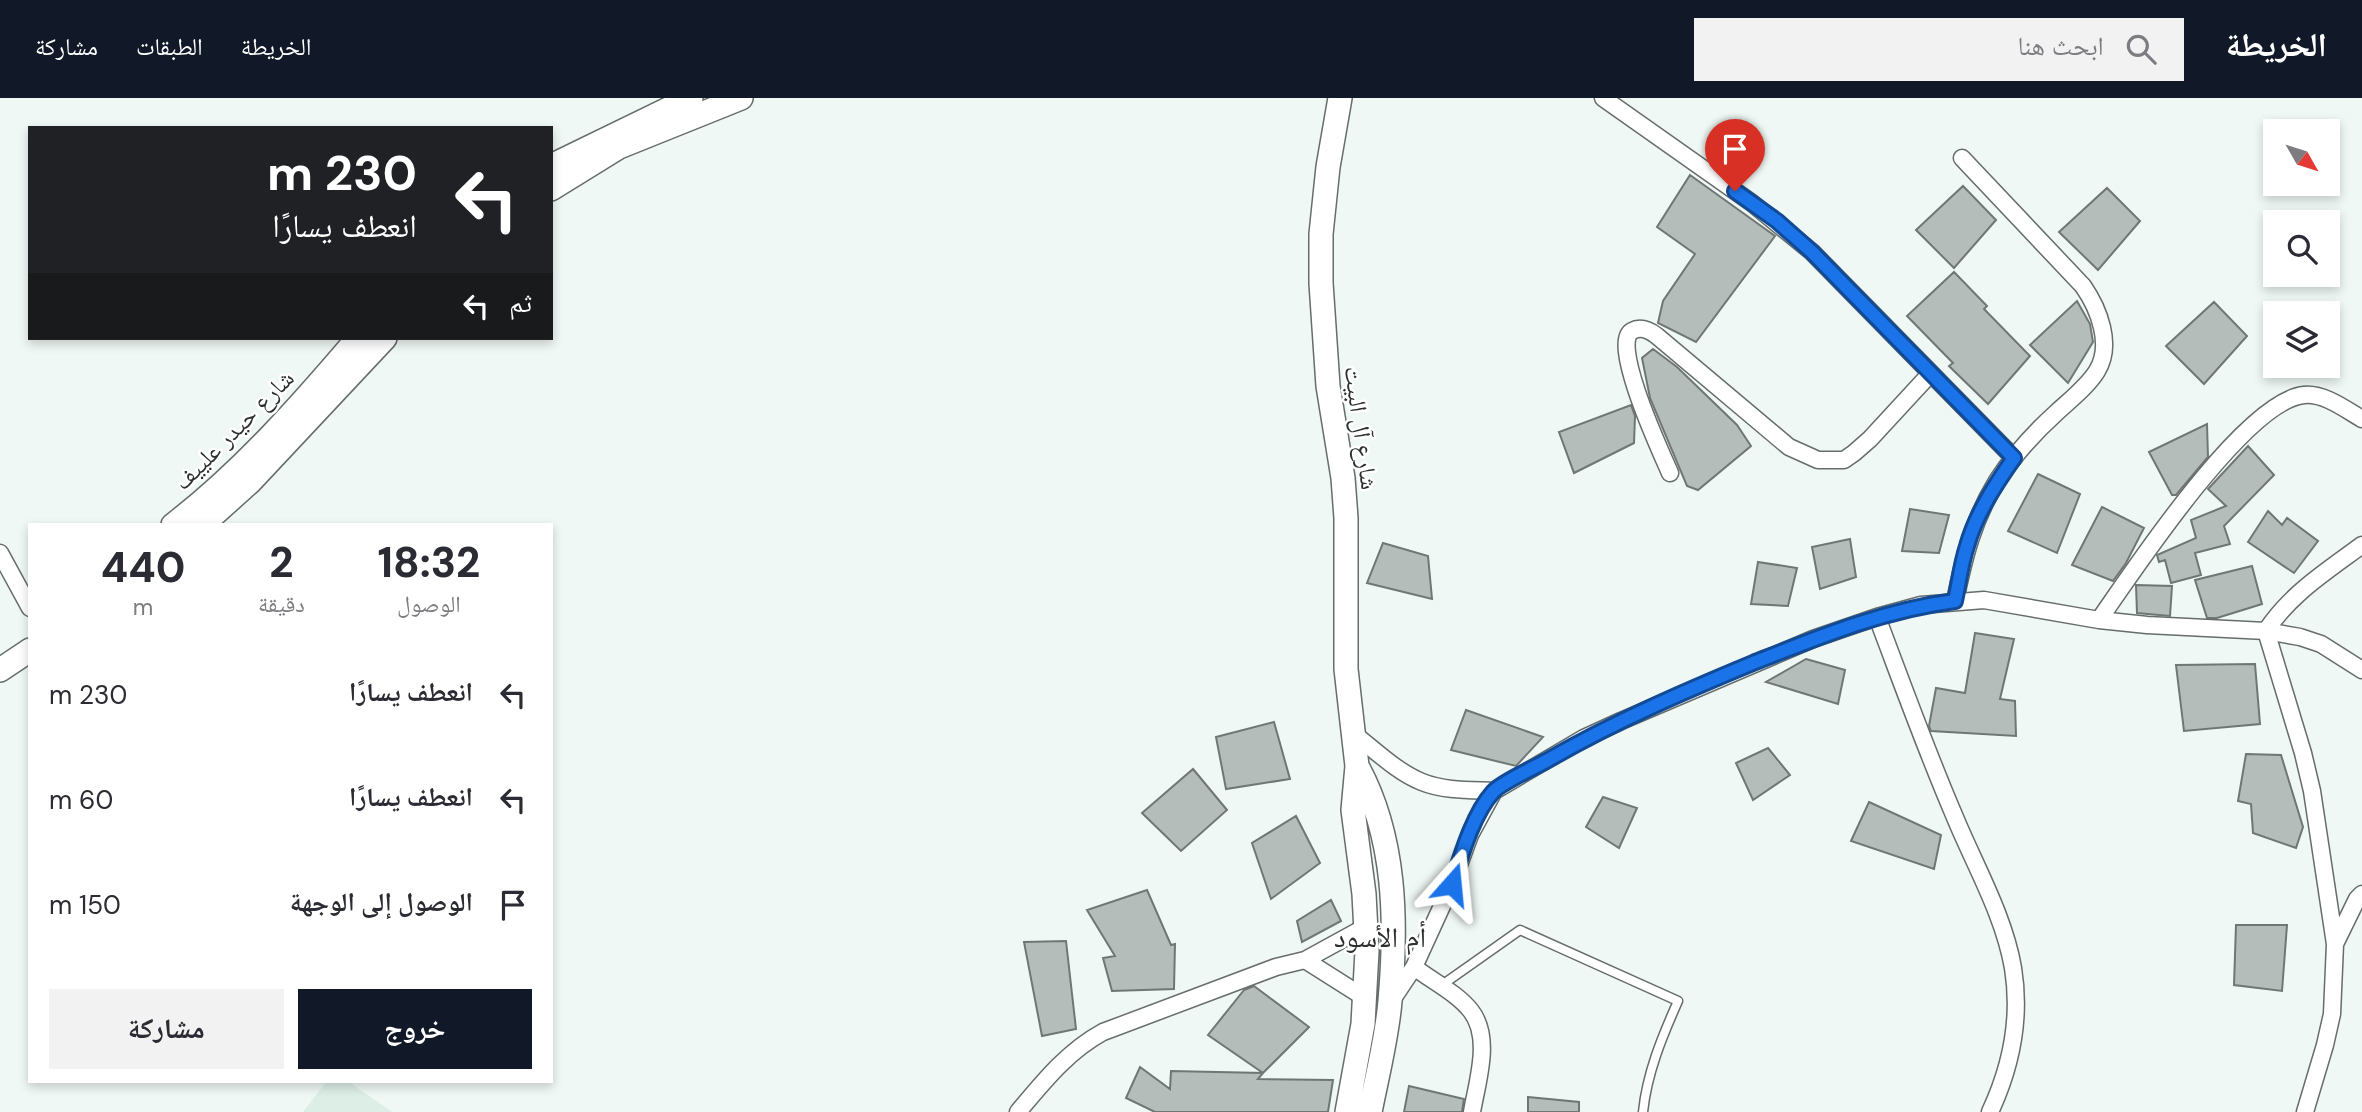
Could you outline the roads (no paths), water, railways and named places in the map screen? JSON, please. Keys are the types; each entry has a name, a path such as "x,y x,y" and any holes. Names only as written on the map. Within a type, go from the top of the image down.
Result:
{"street":[{"path":"553,165 691,98"},
{"path":"553,188 619,147 741,98"},
{"name":"شارع آل البيت","path":"1340,98 1325,194 1321,234 1321,284 1328,386 1343,478 1346,518 1346,669 1357,766 1353,810 1367,926 1364,998 1370,1112"},
{"path":"1603,98 1777,221 1821,261 2014,458"},
{"path":"1955,601 1973,528 1997,482 2014,458 2097,371 2103,351 2102,329 2092,298 2084,286 1962,158"},
{"path":"1670,473 1637,393 1625,354 1625,341 1633,330 1647,329 1657,336 1789,447 1818,460 1844,460 1854,453 1930,374"},
{"name":"شارع حيدر علييف","path":"175,523 252,453 356,340"},
{"name":"شارع حيدر علييف","path":"204,523 250,482 384,340"},
{"path":"2099,620 2155,541 2226,449 2258,420 2290,399 2302,395 2312,395 2336,403 2362,419"},
{"path":"2266,631 2294,596 2362,545"},
{"path":"0,553 28,604"},
{"path":"1390,1002 1414,967 1452,884 1470,835 1494,791 1584,738 1621,721 1813,639 1877,617 1921,605 1984,600 2099,620 2266,631 2301,637 2321,644 2362,670"},
{"path":"1877,617 1928,752 2000,921 2013,967 2016,1006 2012,1043 2004,1082 1990,1112"},
{"path":"2266,631 2304,753 2335,944 2332,1014 2305,1112"},
{"path":"0,652 28,634"},
{"path":"0,670 28,651"},
{"path":"1354,734 1422,782 1454,789 1494,791"},
{"name":"شارع آل البيت","path":"1347,1112 1390,1002 1392,934 1388,852 1375,801 1357,766"},
{"path":"2335,944 2362,894"},
{"path":"1018,1112 1068,1056 1103,1032 1276,967 1305,960 1367,926"},
{"path":"1305,960 1364,998"},
{"path":"1414,967 1471,1011 1478,1023 1481,1037 1480,1058 1472,1112"}],"lane":[{"path":"1440,986 1520,930 1678,1001 1660,1042 1645,1091 1643,1112"}],"district":[{"name":"أم الأسود","path":"1380,937"}]}
